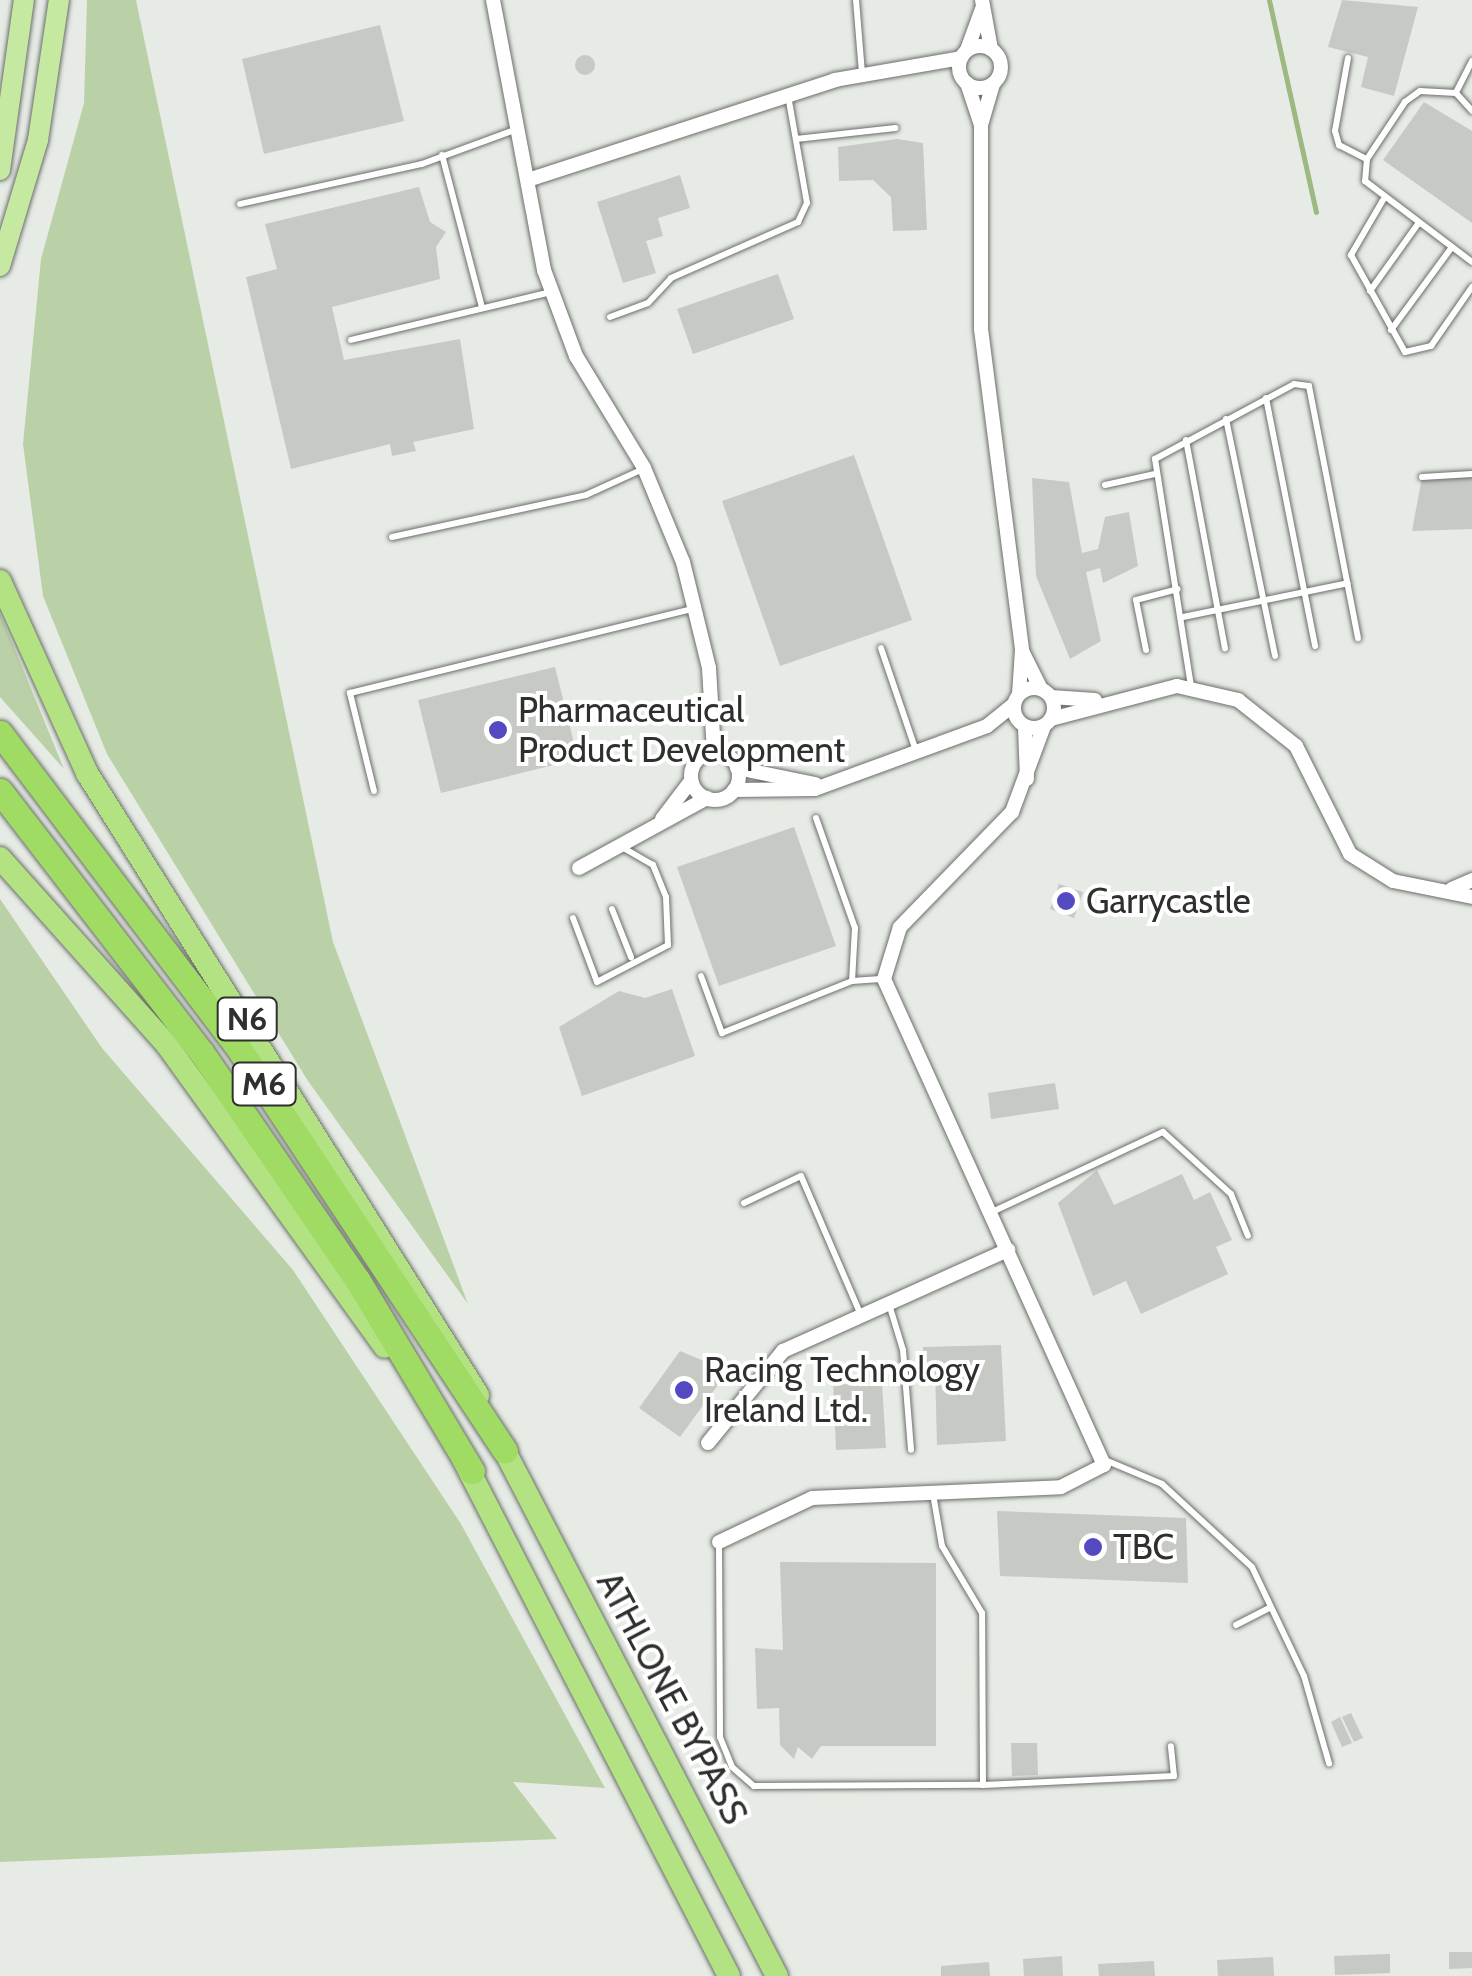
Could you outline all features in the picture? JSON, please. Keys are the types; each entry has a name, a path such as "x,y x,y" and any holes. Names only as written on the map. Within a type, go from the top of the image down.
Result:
{"highway":[{"name":"N6","path":"0,581 86,773 405,1269 504,1452"},
{"name":"M6","path":"0,733 242,1052 504,1452"},
{"name":"M6","path":"0,791 202,1053 357,1279 472,1472"},
{"name":"N6","path":"0,858 168,1045 269,1176 472,1472"},
{"name":"ATHLONE BYPASS","path":"504,1452 777,1976"},
{"name":"ATHLONE BYPASS","path":"472,1472 729,1976"}],"main road":[{"path":"0,170 24,0"},
{"path":"0,266 38,140 59,0"}],"street":[{"path":"493,0 523,128 528,180 551,292 589,382 644,468 697,608 714,752 737,768 826,784"},
{"path":"982,4 992,48 1002,66 992,84 980,125 981,328 1022,650 1016,699 1023,725 1027,780"},
{"path":"980,125 965,81 964,54 982,4"},
{"path":"528,180 788,94 862,74 923,70 992,48"},
{"path":"923,70 992,84"},
{"path":"719,1542 812,1498 1082,1483 1105,1460 884,979 900,927 1004,824 1027,780 1048,722 1046,693 1022,650"},
{"path":"578,868 623,848 707,798 734,790 792,795 987,726 1048,722 1101,700 1191,686 1238,700 1280,728 1328,825 1362,864 1409,886 1452,889 1472,897"},
{"path":"987,726 1016,699 1046,693 1101,700"},
{"path":"659,824 692,781 694,765 714,752"},
{"path":"734,790 737,768"},
{"path":"692,781 707,798"},
{"path":"1452,889 1472,880"},
{"path":"708,1443 770,1360 1008,1250"}],"lane":[{"path":"856,0 862,74"},
{"path":"1348,58 1335,131 1338,144 1366,159"},
{"path":"1456,92 1472,62"},
{"path":"1472,111 1456,92 1420,90 1366,159 1364,181 1383,200 1472,262"},
{"path":"610,317 648,304 671,278 798,222 807,202 788,94"},
{"path":"240,204 442,155 523,128"},
{"path":"796,139 895,128"},
{"path":"442,155 482,307"},
{"path":"1383,200 1351,245 1370,290 1406,352 1419,353 1472,287"},
{"path":"1370,290 1418,224"},
{"path":"1391,330 1452,247"},
{"path":"351,340 551,292"},
{"path":"1191,686 1183,617 1155,474 1159,454 1266,398 1309,386 1358,638"},
{"path":"1266,398 1315,646"},
{"path":"1226,419 1275,656"},
{"path":"1186,440 1225,648"},
{"path":"392,538 586,495 644,468"},
{"path":"1104,485 1155,474"},
{"path":"1422,477 1472,474"},
{"path":"1183,617 1348,583"},
{"path":"1146,650 1136,600 1178,589"},
{"path":"374,791 350,693 697,608"},
{"path":"881,648 916,752"},
{"path":"816,818 855,928 852,982"},
{"path":"574,918 597,982 631,957 657,957 672,928 652,865 623,848"},
{"path":"612,909 631,957"},
{"path":"700,976 722,1032 852,982 884,979"},
{"path":"990,1213 1163,1132 1231,1194 1248,1236"},
{"path":"744,1203 801,1176 862,1315"},
{"path":"889,1303 903,1350 911,1450"},
{"path":"1105,1460 1138,1469 1217,1531 1252,1567 1271,1607 1329,1763"},
{"path":"932,1493 942,1546 982,1613 982,1784"},
{"path":"719,1542 720,1736 732,1767 754,1786 982,1784 1174,1776 1172,1746"},
{"path":"1236,1625 1271,1607"}],"green space":[{"path":"87,0 136,0 333,942 468,1304 308,1081 107,754 43,596 23,444 41,259 84,103"},
{"path":"0,613 64,769 0,697"},
{"path":"0,899 102,1048 293,1270 461,1524 605,1788 513,1782 557,1839 0,1862"}],"building":[{"path":"1342,0 1418,7 1394,96 1361,87 1368,57 1328,47"},
{"path":"380,25 404,121 264,154 242,59"},
{"path":"581,55 589,55 595,65 589,75 581,75 575,69 575,61"},
{"path":"1424,102 1472,131 1472,223 1383,160"},
{"path":"897,139 923,143 927,230 893,231 891,197 873,180 839,181 838,147"},
{"path":"680,175 690,208 658,218 663,236 646,241 656,273 623,283 597,202"},
{"path":"419,187 430,222 446,232 436,247 440,279 332,307 344,360 460,339 474,429 413,442 416,451 392,456 390,444 291,469 246,277 277,269 265,224"},
{"path":"778,274 794,319 693,354 677,309"},
{"path":"854,455 912,620 780,666 722,501"},
{"path":"1472,474 1472,529 1412,531 1422,477"},
{"path":"1032,478 1069,482 1082,553 1098,549 1105,517 1129,512 1138,566 1103,583 1100,568 1086,572 1101,641 1070,659 1036,576"},
{"name":"Pharmaceutical Product Development","path":"555,667 578,759 441,793 418,700"},
{"path":"794,827 836,946 719,986 677,867"},
{"name":"Garrycastle","path":"1059,884 1083,892 1074,918 1050,909"},
{"path":"672,989 695,1056 582,1096 559,1027 619,991 645,998"},
{"path":"1055,1083 1059,1109 991,1119 988,1093"},
{"path":"1097,1170 1114,1205 1182,1174 1194,1200 1210,1192 1232,1240 1216,1247 1228,1274 1141,1314 1126,1281 1093,1296 1058,1203"},
{"path":"1001,1345 1006,1441 937,1445 935,1368 923,1368 923,1347"},
{"name":"Racing Technology Ireland Ltd.","path":"680,1351 728,1371 680,1437 639,1408"},
{"path":"861,1366 881,1367 886,1448 836,1450 833,1380 859,1380"},
{"name":"TBC","path":"997,1511 1186,1518 1188,1583 1000,1576"},
{"path":"780,1562 936,1563 936,1746 821,1746 812,1759 798,1747 794,1759 780,1745 779,1708 757,1709 755,1648 783,1650"},
{"path":"1351,1713 1363,1738 1354,1742 1342,1717"},
{"path":"1340,1717 1352,1743 1342,1747 1331,1722"},
{"path":"1011,1743 1037,1743 1038,1775 1012,1776"},
{"path":"1449,1952 1472,1952 1472,1968 1449,1969"},
{"path":"1390,1954 1390,1973 1335,1975 1334,1956"},
{"path":"1062,1956 1063,1976 1024,1976 1023,1959"},
{"path":"1273,1957 1274,1976 1218,1976 1217,1960"},
{"path":"1154,1961 1155,1976 1099,1976 1098,1964"},
{"path":"989,1962 990,1976 941,1976 941,1966"}],"waterway":[{"path":"1269,0 1316,212"}],"place":[{"name":"Pharmaceutical Product Development","path":"498,730"},
{"name":"Garrycastle","path":"1066,901"},
{"name":"Racing Technology Ireland Ltd.","path":"684,1390"},
{"name":"TBC","path":"1093,1547"}]}
